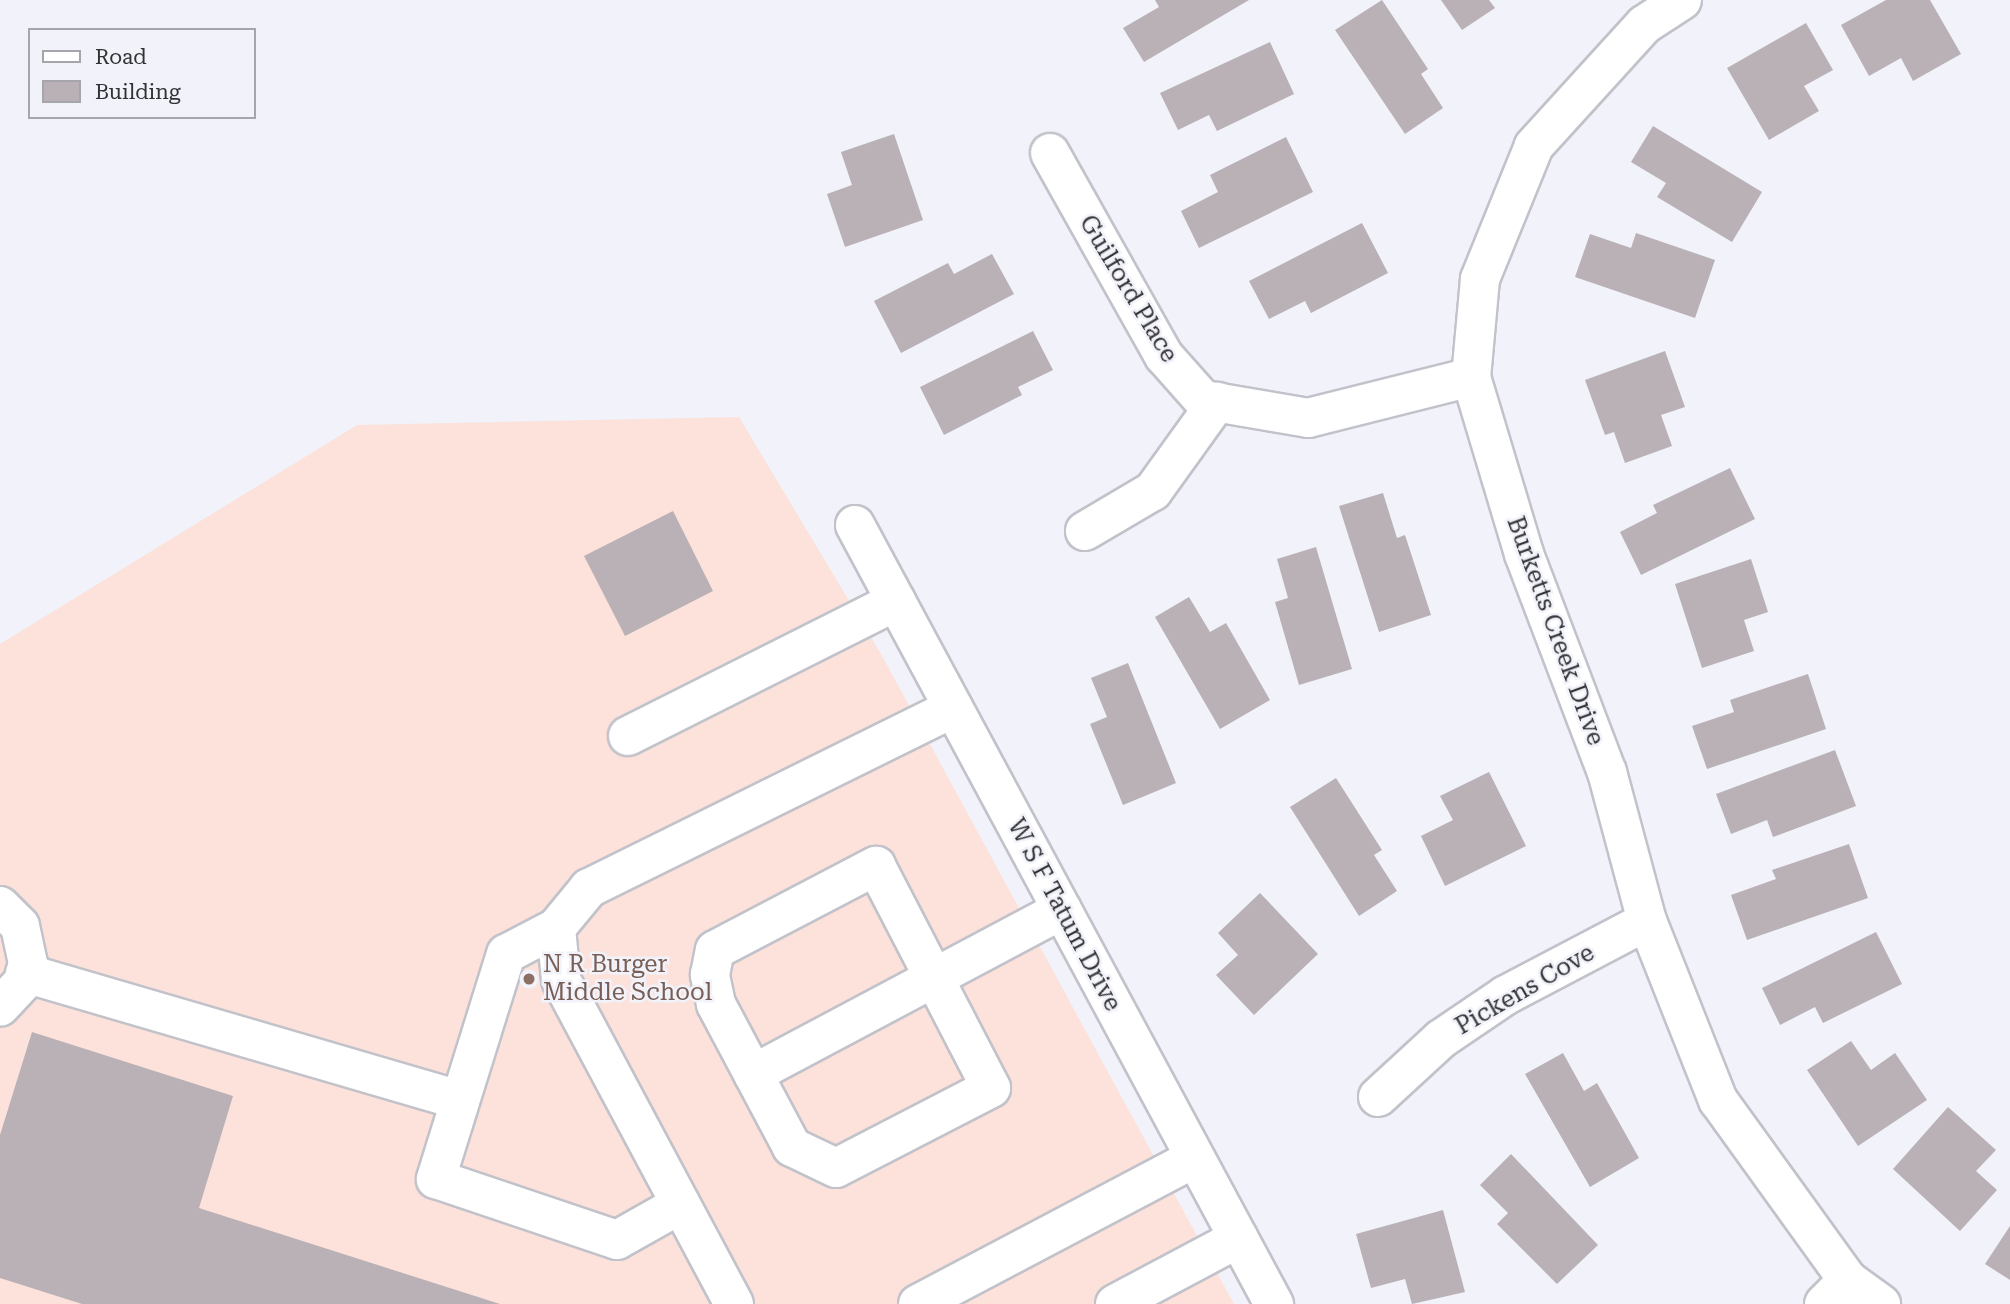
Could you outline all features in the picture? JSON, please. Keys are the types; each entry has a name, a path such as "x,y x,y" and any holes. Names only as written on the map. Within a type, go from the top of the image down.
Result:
{"street":[{"name":"Burketts Creek Drive","path":"1682,0 1644,25 1534,146 1479,279 1471,377 1524,554 1607,772 1647,921 1718,1100 1836,1292 1881,1304"},
{"name":"Guilford Place","path":"1050,153 1164,356 1203,400 1308,418 1471,377"},
{"path":"1085,531 1153,491 1217,402"},
{"name":"W S F Tatum Drive","path":"855,525 1274,1304"},
{"path":"628,736 896,600"},
{"path":"681,1204 617,1240 436,1179 506,954 556,928 589,888 953,708"},
{"path":"876,866 991,1088 836,1168 792,1147 753,1074 716,1004 710,975 715,950 876,866"},
{"path":"0,906 28,943 26,973 0,1007"},
{"path":"753,1074 1062,910"},
{"name":"Pickens Cove","path":"1378,1097 1441,1039 1506,995 1647,921"},
{"path":"556,928 561,980 734,1304"},
{"path":"26,973 460,1100"},
{"path":"918,1304 1195,1158"},
{"path":"1115,1304 1239,1238"}],"shaded area":[{"name":"N R Burger Middle School","path":"739,417 881,654 1234,1304 0,1304 0,644 357,425"}],"building":[{"path":"1155,0 1249,0 1144,62 1123,28 1159,7"},
{"path":"1382,0 1428,69 1421,74 1443,108 1405,134 1335,30"},
{"path":"1441,0 1489,0 1495,8 1462,30"},
{"path":"1886,0 1930,0 1961,54 1913,81 1901,58 1869,76 1841,25"},
{"path":"1806,23 1833,70 1804,86 1819,111 1769,140 1727,68"},
{"path":"1270,42 1294,94 1217,131 1209,115 1178,130 1160,93"},
{"path":"1653,126 1762,192 1732,242 1657,197 1666,183 1631,162"},
{"path":"894,134 923,220 845,247 827,194 852,185 841,152"},
{"path":"1286,137 1313,192 1199,248 1181,211 1218,192 1210,175"},
{"path":"1362,223 1388,273 1311,313 1305,301 1269,319 1249,281"},
{"path":"1636,233 1715,260 1695,318 1575,277 1590,234 1631,248"},
{"path":"992,254 1014,294 901,353 874,301 948,263 954,274"},
{"path":"1033,331 1053,370 1018,387 1022,395 944,435 920,387"},
{"path":"1665,351 1685,407 1661,415 1672,446 1625,463 1614,432 1605,435 1585,380"},
{"path":"1730,468 1755,519 1641,575 1620,532 1657,513 1653,505"},
{"path":"1383,493 1397,538 1405,535 1431,615 1379,632 1339,506"},
{"path":"673,511 713,591 625,636 584,556"},
{"path":"1316,547 1352,669 1299,685 1275,602 1288,598 1277,559"},
{"path":"1751,559 1768,612 1744,620 1754,651 1702,668 1675,584"},
{"path":"1189,597 1210,632 1226,623 1270,700 1220,729 1155,617"},
{"path":"1128,663 1176,783 1123,805 1090,724 1107,717 1091,678"},
{"path":"1808,674 1826,729 1707,769 1692,726 1734,712 1730,700"},
{"path":"1835,750 1856,806 1773,837 1767,820 1731,834 1716,794"},
{"path":"1489,772 1526,846 1445,886 1421,836 1453,820 1440,796"},
{"path":"1336,778 1382,850 1374,855 1397,891 1359,916 1290,807"},
{"path":"1849,844 1868,898 1747,940 1731,895 1776,879 1772,870"},
{"path":"1260,893 1318,954 1254,1015 1216,975 1238,955 1218,933"},
{"path":"1876,932 1902,984 1823,1023 1815,1007 1780,1025 1762,988"},
{"path":"32,1032 233,1096 199,1208 500,1304 82,1304 0,1278 0,1135"},
{"path":"1851,1041 1871,1070 1895,1053 1927,1100 1858,1146 1807,1070"},
{"path":"1563,1053 1584,1091 1597,1083 1639,1158 1590,1187 1525,1074"},
{"path":"1948,1107 1996,1150 1976,1171 1997,1190 1960,1231 1893,1169"},
{"path":"1511,1154 1598,1245 1557,1284 1497,1224 1508,1213 1480,1185"},
{"path":"1443,1210 1465,1292 1412,1304 1405,1279 1371,1288 1356,1234"},
{"path":"2010,1226 2010,1280 1985,1264"}],"place":[{"name":"N R Burger Middle School","path":"529,979"}]}
